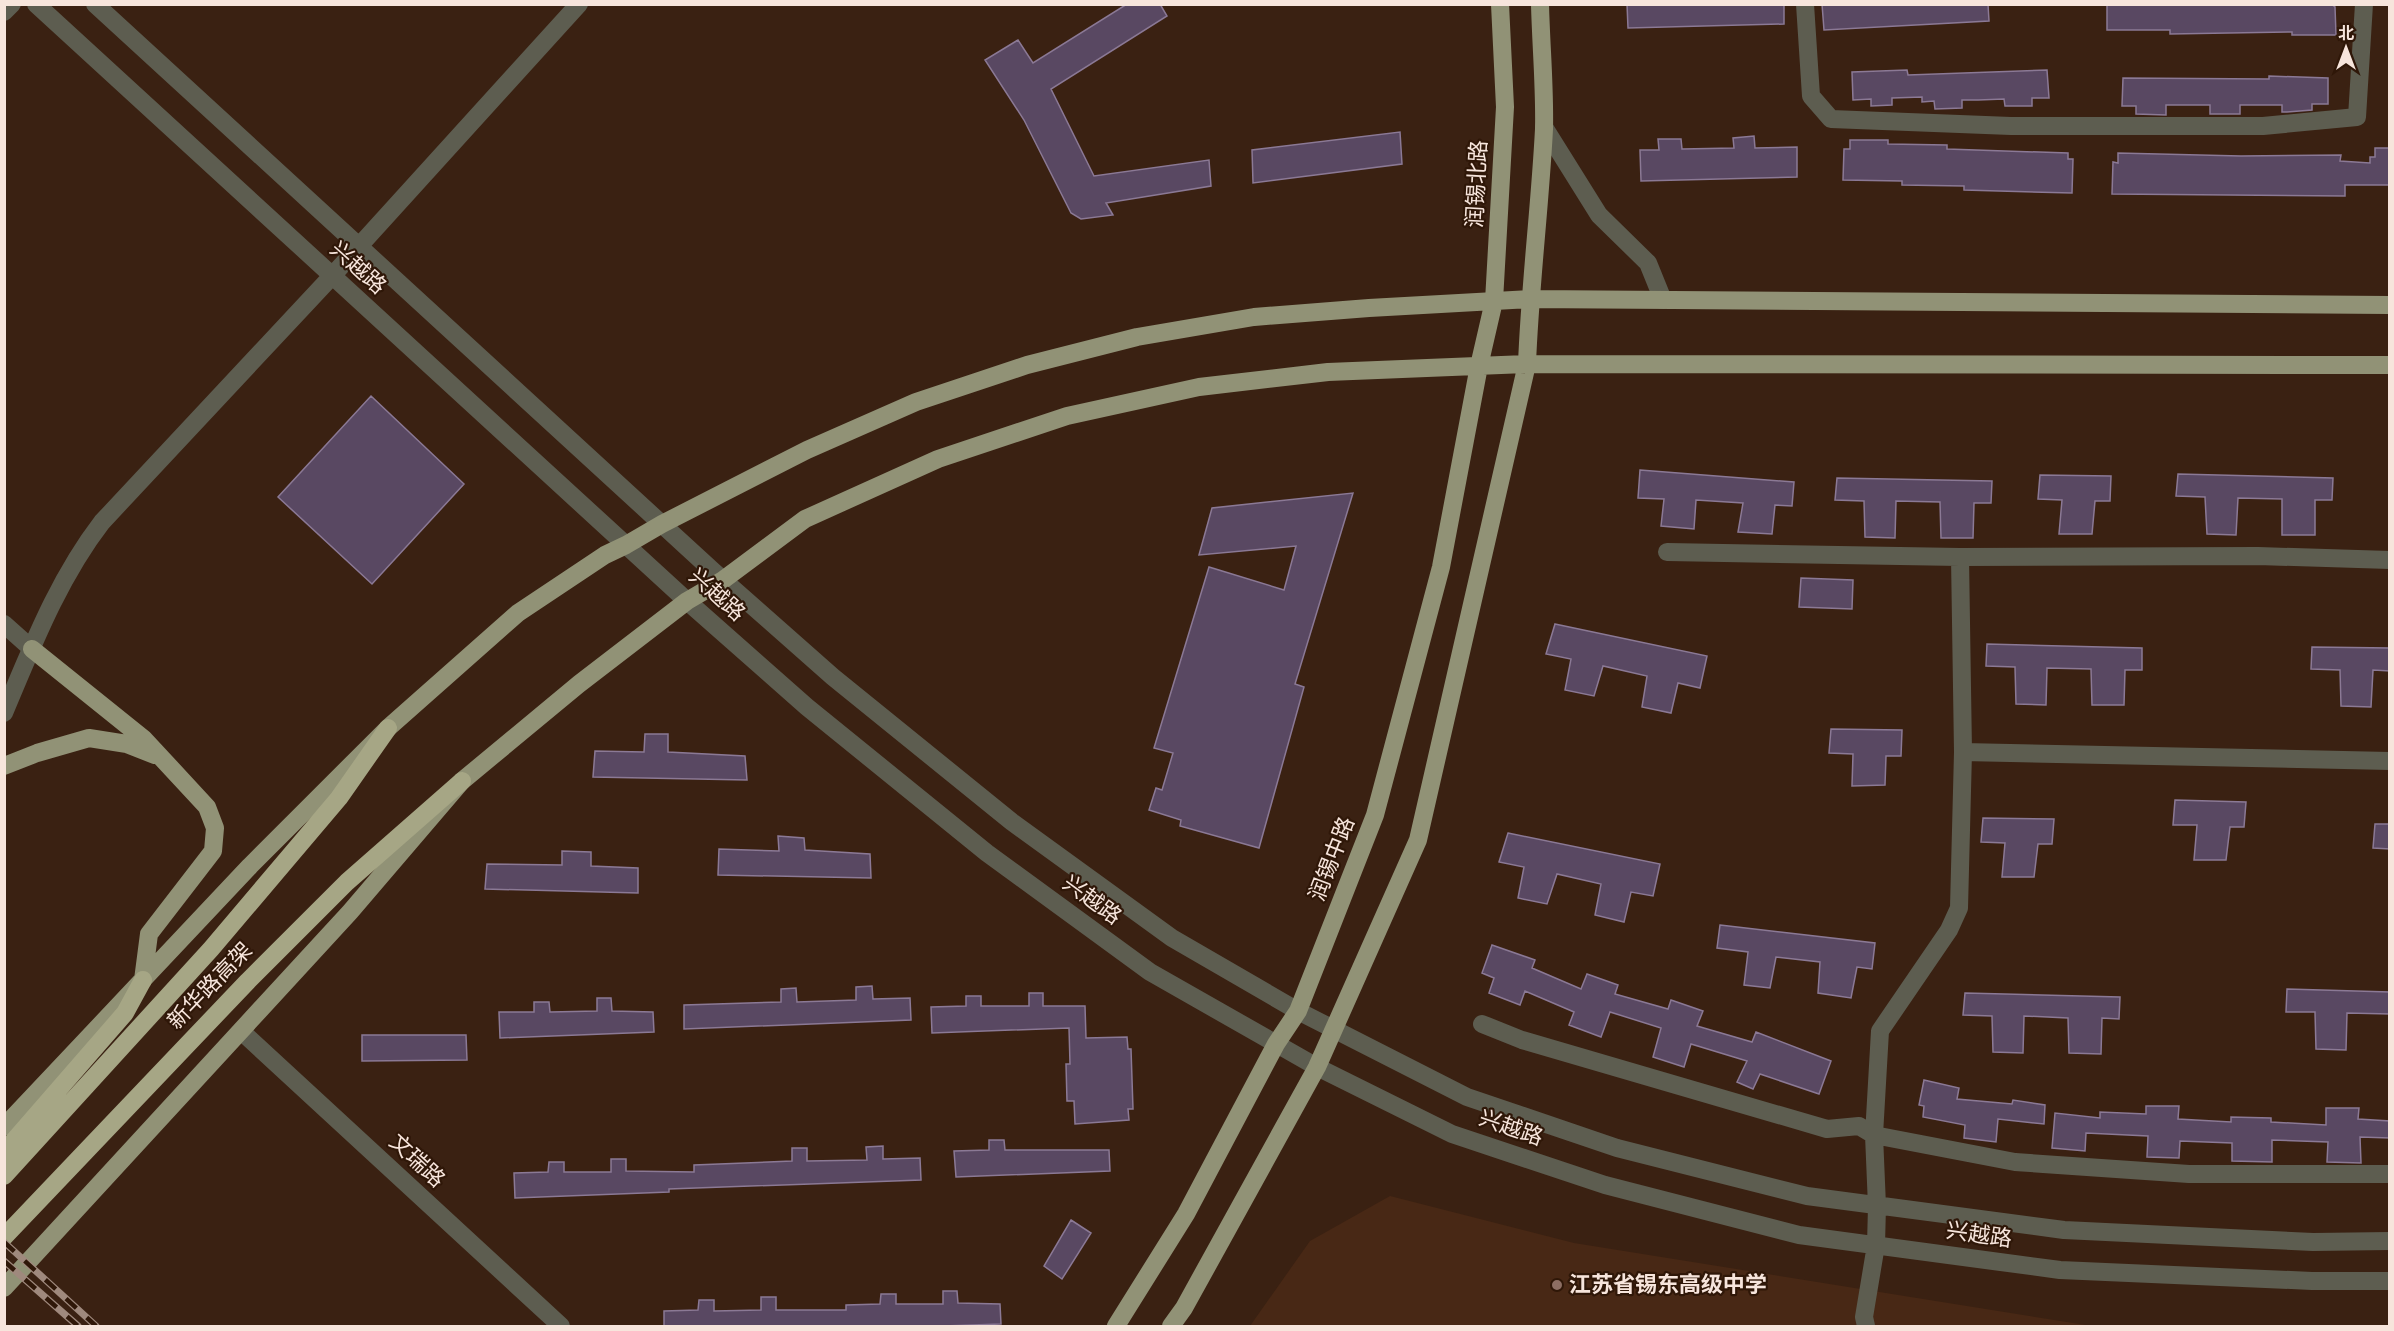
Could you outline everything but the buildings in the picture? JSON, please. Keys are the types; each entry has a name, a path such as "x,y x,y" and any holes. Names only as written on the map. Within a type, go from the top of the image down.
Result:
{"highway":[{"name":"新华路高架","path":"4,1176 212,949 339,798 388,728"},
{"name":"新华路高架","path":"4,1237 248,981 347,882 462,782"},
{"path":"4,1152 125,1013 143,980"}],"main road":[{"name":"润锡北路","path":"1479,366 1494,301 1505,107 1500,4"},
{"path":"1171,1326 1184,1308 1317,1067 1418,840 1527,363 1529,299 1537,233 1544,127 1540,4"},
{"path":"4,1127 250,866 388,728 518,613 605,555 662,524 807,450 916,402 1027,365 1137,337 1254,317 1494,301 1529,299 2390,305"},
{"path":"4,1288 350,912 462,782 579,684 687,601 723,580 805,519 938,459 1067,416 1199,387 1328,372 1527,363 2390,365"},
{"name":"润锡中路","path":"1116,1326 1186,1214 1276,1044 1298,1011 1375,815 1441,567 1479,366"},
{"path":"32,649 144,739 207,807 215,828 213,851 149,934 143,980"},
{"path":"4,766 37,753 89,738 127,744 161,757"}],"street":[{"path":"4,12 12,4"},
{"name":"兴越路","path":"36,4 687,601 807,707 987,854 1150,972 1317,1067 1452,1134 1605,1185 1799,1235 2060,1270 2313,1281 2390,1281"},
{"name":"兴越路","path":"95,4 723,580 833,677 1012,822 1172,938 1298,1011 1467,1097 1617,1148 1807,1196 2064,1230 2313,1242 2390,1241"},
{"path":"4,713 62,583 82,548 102,522 332,276 579,4"},
{"path":"1806,4 1811,96 1831,119 2011,126 2263,126 2357,117 2364,4"},
{"path":"1544,127 1599,215 1648,263 1663,300"},
{"path":"1667,552 1960,557 2258,556 2390,560"},
{"path":"1866,1326 1864,1317 1876,1245 1875,1135 1880,1031 1948,930 1959,908 1963,752 1960,557"},
{"path":"4,624 32,649"},
{"path":"1963,752 2390,761"},
{"path":"1482,1024 1522,1040 1827,1129 1859,1126 1875,1135 2015,1162 2189,1174 2390,1174"},
{"name":"文瑞路","path":"241,1031 561,1326"}],"shaded area":[{"name":"江苏省锡东高级中学","path":"1390,1196 1574,1243 2092,1326 1250,1326 1310,1241"}],"railway":[{"path":"4,1242 96,1326"},
{"path":"4,1261 78,1326"}],"place":[{"name":"江苏省锡东高级中学","path":"1557,1285"}]}
